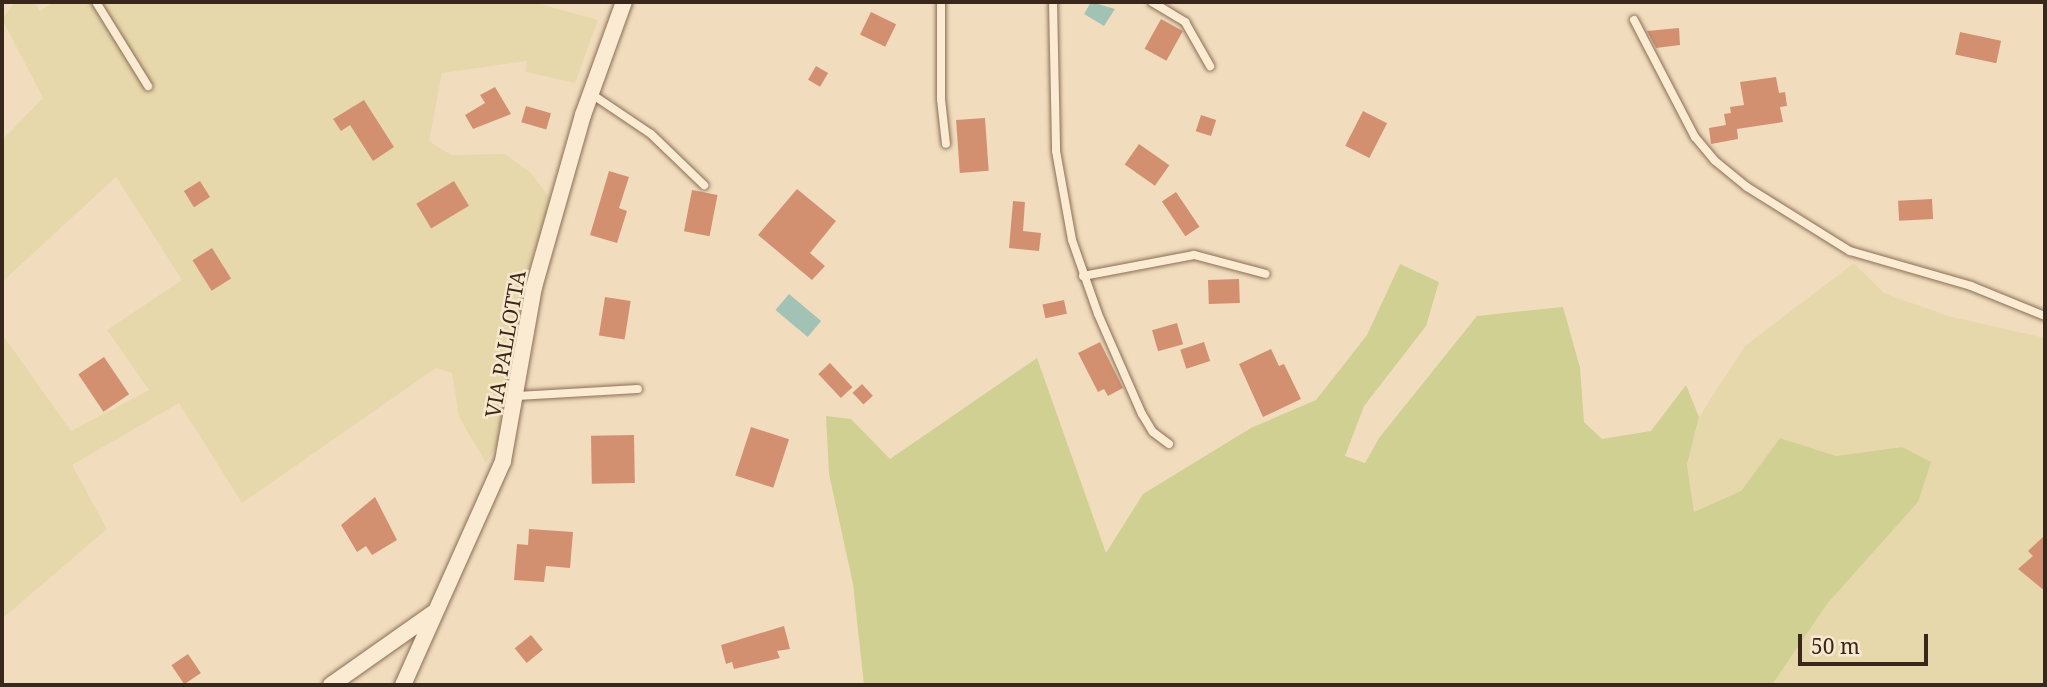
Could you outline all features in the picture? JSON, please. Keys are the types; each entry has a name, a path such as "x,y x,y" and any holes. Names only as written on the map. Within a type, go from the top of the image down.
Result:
{"street":[{"name":"VIA PALLOTTA","path":"403,685 499,471 517,396 532,294 590,93 624,2"},
{"path":"331,685 433,613"}],"lane":[{"path":"96,2 148,86"},
{"path":"941,2 941,99 946,144"},
{"path":"1053,2 1058,162 1083,276 1146,422 1169,444"},
{"path":"1152,2 1185,22 1210,66"},
{"path":"1634,20 1695,137 1713,160 1746,187 1850,251 1971,286 2045,316"},
{"path":"590,93 651,134 704,184"},
{"path":"1083,276 1194,256 1266,274"},
{"path":"517,396 638,389"}],"shaded area":[{"path":"15,2 34,2 40,11 54,2 533,2 598,20 575,83 526,72 527,61 442,73 429,141 451,155 505,154 530,172 550,198 520,300 502,437 486,463 459,417 452,373 436,368 242,503 179,403 72,465 107,529 2,619 2,334 71,431 149,390 107,330 182,280 116,177 2,282 2,140 43,98 2,19"},
{"path":"1091,2 1115,9 1104,26 1084,14"},
{"path":"1854,263 1884,293 1948,316 2045,338 2045,685 1772,685 1827,604 1918,502 1902,447 1836,456 1780,438 1741,491 1694,513 1687,465 1699,417 1745,346"},
{"path":"789,294 821,321 808,337 776,310"}],"green space":[{"path":"1400,264 1439,282 1426,326 1364,406 1345,456 1365,463 1379,438 1477,316 1563,307 1580,368 1584,422 1602,439 1651,431 1686,385 1699,417 1687,465 1694,512 1741,491 1780,438 1836,456 1902,447 1931,462 1918,502 1827,604 1772,685 864,685 853,584 829,474 826,416 851,419 890,459 1037,358 1106,553 1143,494 1251,428 1316,400 1367,335"}],"building":[{"path":"871,12 896,24 885,47 860,34"},
{"path":"1161,19 1183,31 1166,61 1145,49"},
{"path":"1679,28 1680,45 1656,48 1647,31"},
{"path":"1960,32 2001,41 1996,63 1955,54"},
{"path":"816,66 828,73 820,87 808,80"},
{"path":"1776,77 1779,93 1785,92 1787,106 1780,107 1783,122 1737,129 1738,139 1711,144 1709,128 1726,125 1724,114 1731,113 1730,107 1744,105 1740,82"},
{"path":"495,87 511,114 473,129 465,115 485,103 480,95"},
{"path":"364,100 394,147 373,161 350,125 341,131 333,119"},
{"path":"526,106 551,113 546,130 521,122"},
{"path":"1363,111 1387,123 1369,158 1345,146"},
{"path":"1201,115 1216,120 1211,136 1196,131"},
{"path":"985,118 989,171 960,173 956,120"},
{"path":"1139,144 1169,165 1155,186 1125,164"},
{"path":"609,171 629,177 619,208 627,211 617,243 590,235"},
{"path":"200,181 210,197 194,207 184,191"},
{"path":"454,181 469,206 431,229 416,204"},
{"path":"797,189 836,221 810,253 825,266 812,280 758,235"},
{"path":"692,190 718,195 710,236 684,231"},
{"path":"1176,192 1199,227 1185,236 1162,202"},
{"path":"1932,199 1933,219 1899,221 1898,201"},
{"path":"1013,201 1025,202 1023,231 1041,233 1039,251 1009,248"},
{"path":"212,248 231,279 212,291 192,260"},
{"path":"1239,279 1240,303 1209,304 1208,280"},
{"path":"605,297 631,301 625,340 599,336"},
{"path":"1064,300 1067,314 1045,318 1042,305"},
{"path":"1177,323 1183,344 1158,351 1152,330"},
{"path":"1100,342 1123,388 1108,396 1104,389 1098,392 1078,353"},
{"path":"1204,342 1210,361 1186,369 1180,350"},
{"path":"1271,349 1279,366 1284,364 1301,399 1263,417 1239,364"},
{"path":"104,357 129,394 103,412 78,374"},
{"path":"830,363 853,387 841,398 818,374"},
{"path":"862,384 873,396 863,405 852,393"},
{"path":"751,427 789,439 773,488 735,476"},
{"path":"634,435 635,483 592,484 591,436"},
{"path":"375,497 397,540 372,555 366,546 357,552 341,525"},
{"path":"529,529 573,532 570,568 546,566 544,582 514,580 517,544 528,545"},
{"path":"2045,535 2045,591 2018,569 2033,556 2028,551"},
{"path":"784,626 790,649 777,651 780,658 734,669 732,662 726,664 721,645"},
{"path":"531,635 543,650 527,663 515,648"},
{"path":"188,654 201,673 184,684 171,665"}]}
